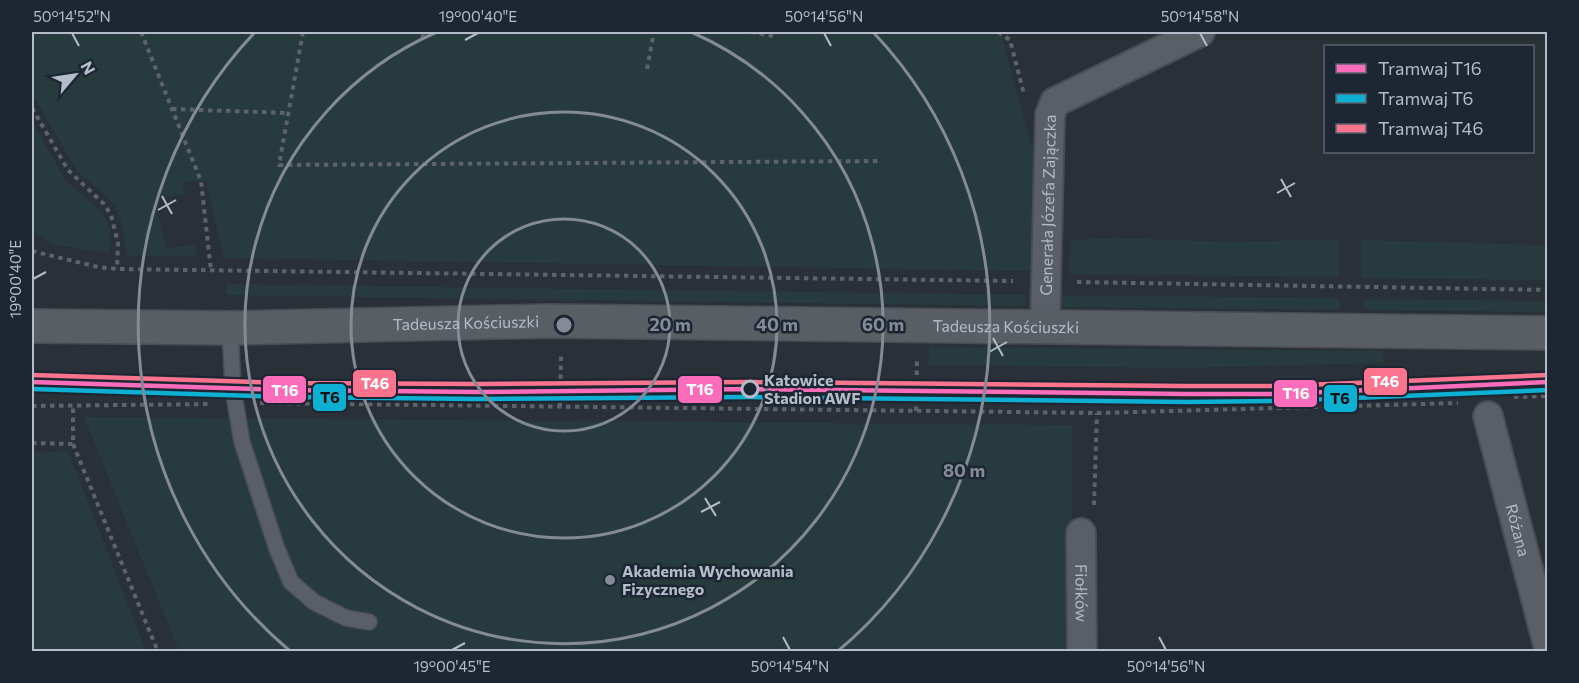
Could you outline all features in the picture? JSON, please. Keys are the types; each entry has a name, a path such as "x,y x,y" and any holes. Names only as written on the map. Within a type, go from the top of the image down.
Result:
{"street":[{"name":"Generała Józefa Zajączka","path":"1045,327 1050,115 1055,102 1200,32"},
{"name":"Tadeusza Kościuszki","path":"39,326 230,328 549,321 1548,333"},
{"name":"Różana","path":"1487,406 1548,645"},
{"name":"Fiołków","path":"1081,533 1082,651"}],"lane":[{"path":"230,328 236,404 242,442 261,503 291,582 314,602 338,614 369,622"}],"path":[{"path":"141,32 201,181 211,272"},
{"path":"303,32 279,165 881,161"},
{"path":"422,38 424,32"},
{"path":"647,69 654,32"},
{"path":"751,32 773,36"},
{"path":"998,32 1010,40 1022,92 1050,136"},
{"path":"32,108 68,170 108,209 117,237 117,269"},
{"path":"172,109 288,113"},
{"path":"32,251 98,267 211,272 1046,281 1548,290"},
{"path":"560,406 561,352"},
{"path":"906,357 917,357 916,411"},
{"path":"32,406 236,404 560,406 1097,413 1487,406 1548,396"},
{"path":"73,406 73,444 158,651"},
{"path":"1094,505 1097,413"},
{"path":"32,443 73,444"}],"green space":[{"path":"32,32 1003,32 1002,39 1033,150 1033,271 224,258 206,181 183,182 184,194 155,200 166,249 195,244 197,257 127,256 123,227 116,208 105,195 77,171 32,93"},
{"path":"32,121 66,181 103,213 110,230 111,247 108,253 52,244 32,230"},
{"path":"1117,238 1232,242 1339,239 1339,277 1069,274 1071,240"},
{"path":"1361,240 1547,245 1547,280 1361,278"},
{"path":"226,284 1026,295 1025,306 226,295"},
{"path":"1058,295 1339,298 1340,310 1058,307"},
{"path":"1364,299 1547,301 1547,312 1364,310"},
{"path":"929,347 1383,351 1383,363 1182,368 928,365"},
{"name":"Akademia Wychowania Fizycznego","path":"84,417 1072,425 1071,651 179,651"},
{"path":"68,451 146,651 32,651 32,453"}],"tram line":[{"name":"T46","path":"32,375 288,383 750,382 1186,386 1280,386 1548,375"},
{"name":"T16","path":"32,382 288,390 479,392 750,389 1186,394 1280,394 1548,382"},
{"name":"T6","path":"32,389 288,397 479,399 750,397 1186,402 1280,401 1548,390"}],"place":[{"name":"Katowice Stadion AWF","path":"750,389"},
{"name":"Akademia Wychowania Fizycznego","path":"610,580"}]}
